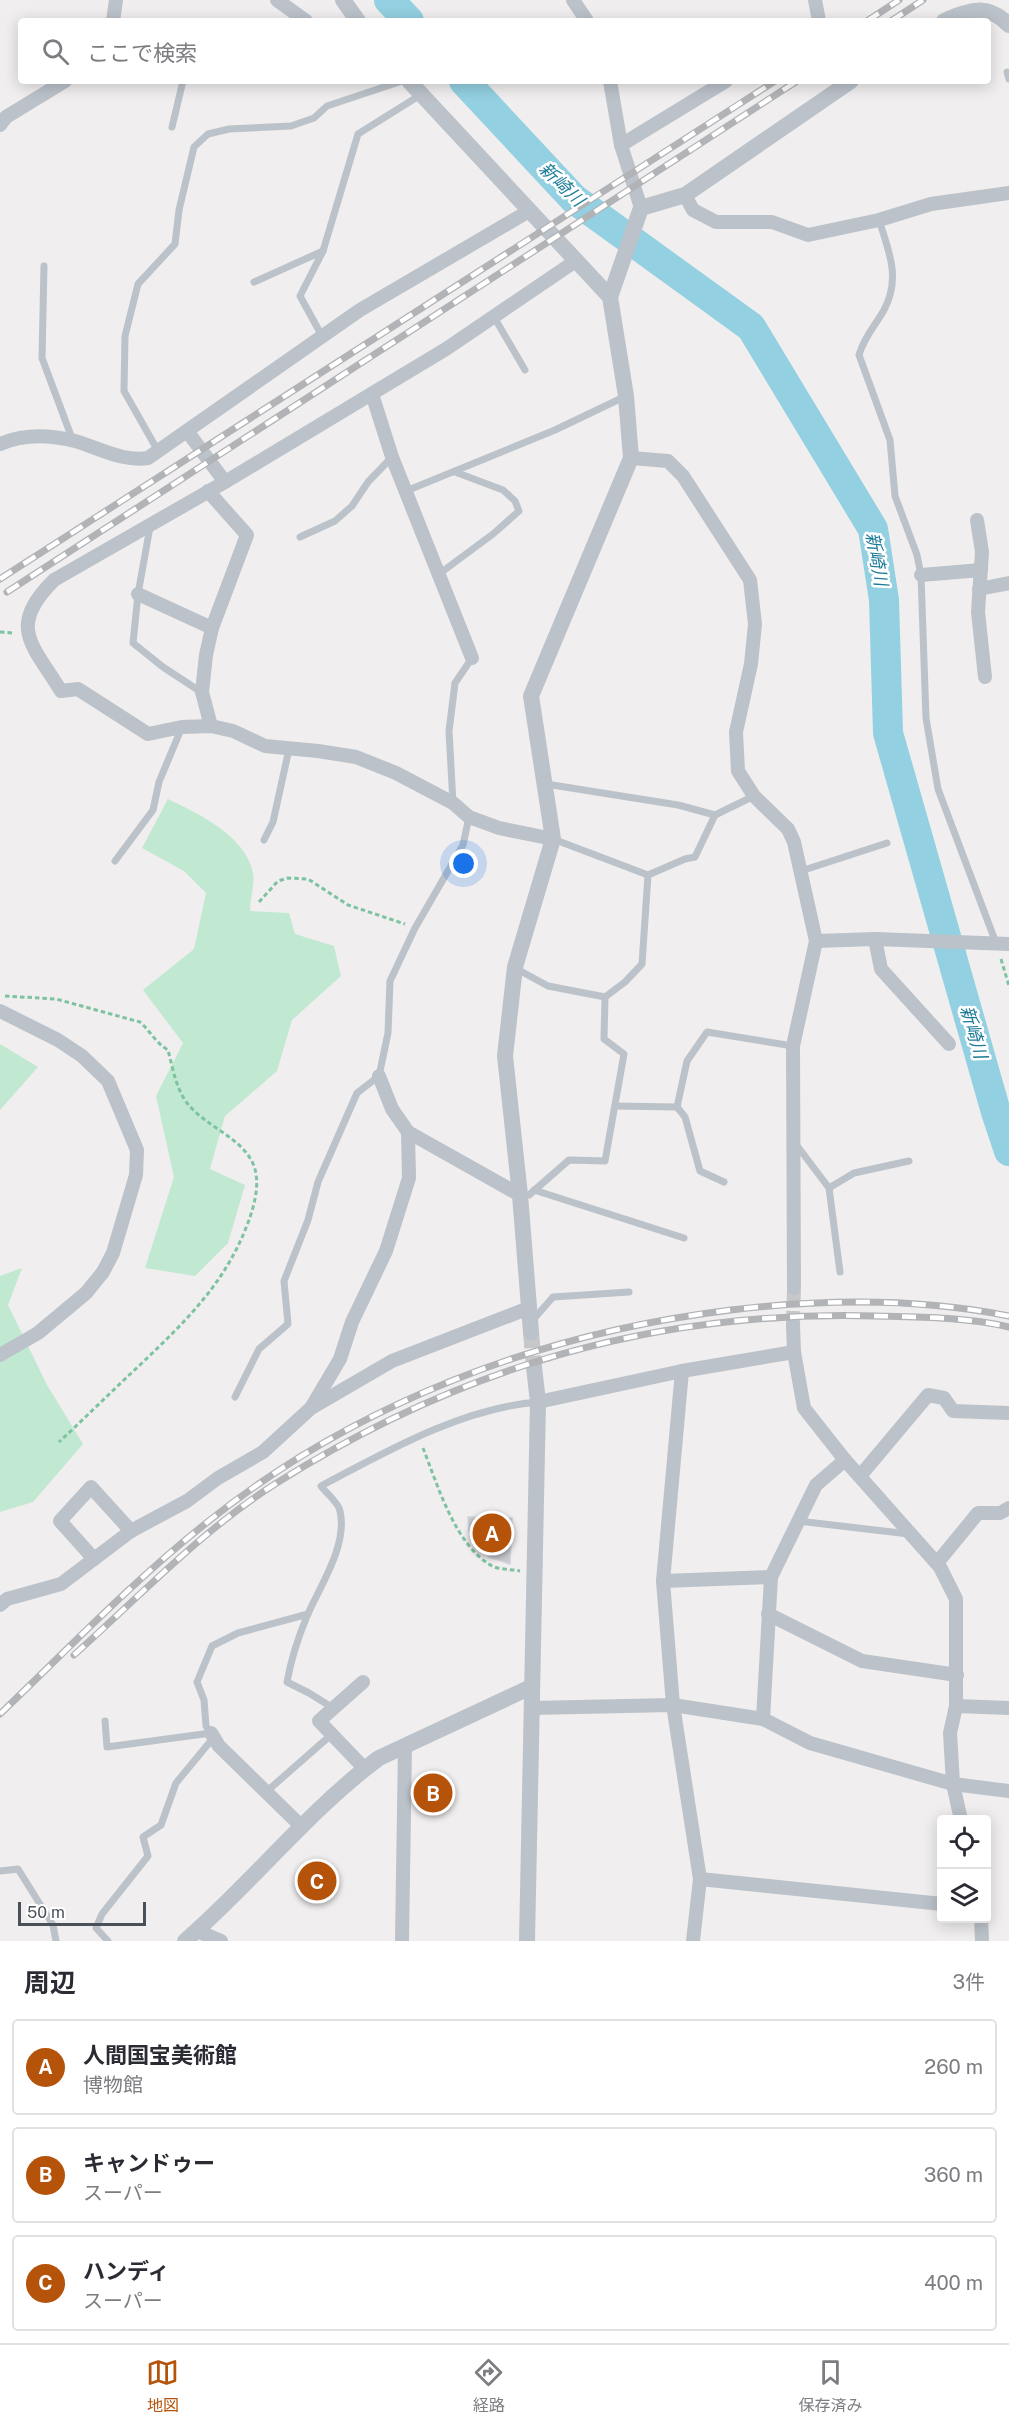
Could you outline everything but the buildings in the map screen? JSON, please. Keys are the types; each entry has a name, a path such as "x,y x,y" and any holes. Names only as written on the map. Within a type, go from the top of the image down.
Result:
{"street":[{"path":"113,18 116,0"},
{"path":"277,0 302,18"},
{"path":"343,0 356,18"},
{"path":"573,0 585,18"},
{"path":"814,0 818,18"},
{"path":"951,18 972,9 999,15 1009,25"},
{"path":"0,124 6,117 60,84"},
{"path":"412,84 610,297"},
{"path":"0,1605 7,1599 61,1584 131,1531 187,1502 218,1478 263,1452 311,1408 392,1361 530,1321 527,1193 505,1056 515,967 552,839 531,696 631,458 626,396 610,297 639,214 621,145 611,84"},
{"path":"621,145 721,84"},
{"path":"639,214 685,195 847,84"},
{"path":"685,195 693,210 716,222 772,222 808,235 879,220 931,204 1009,193"},
{"path":"0,444 31,437 73,441 136,460 148,458 360,310 529,211"},
{"path":"552,839 499,828 469,817 453,803 396,773 356,757 265,746 233,731 211,726 148,734 78,689 61,691 27,636 29,613 40,594 54,580 372,394 494,317 577,260"},
{"path":"372,394 392,457 472,658"},
{"path":"187,430 225,482"},
{"path":"631,458 668,461 683,476 750,580 756,624 751,664 736,732 738,771 754,796 788,829 794,842 816,941 793,1046 794,1288"},
{"path":"208,490 247,535 212,628 206,655 202,692 211,726"},
{"path":"977,520 982,552 978,612 986,676"},
{"path":"921,575 981,570"},
{"path":"980,589 1009,583"},
{"path":"138,594 212,628"},
{"path":"876,939 881,969 950,1044"},
{"path":"816,941 876,939 1002,943"},
{"path":"0,1011 58,1040 82,1056 108,1081 137,1150 136,1175 113,1253 103,1272 86,1293 38,1333 0,1355"},
{"path":"379,1076 392,1109 408,1132 527,1193"},
{"path":"311,1408 340,1359 352,1322 386,1251 409,1178 408,1132"},
{"path":"793,1324 794,1352 804,1408 845,1460 937,1563 949,1581 956,1599 956,1706 950,1733 953,1784 960,1815"},
{"path":"538,1402 682,1371 794,1352"},
{"path":"527,1941 538,1402 534,1367"},
{"path":"682,1371 663,1581 673,1705 700,1879 693,1941"},
{"path":"860,1476 928,1395 944,1398 953,1411 1009,1413"},
{"path":"763,1719 771,1576 816,1485 845,1460"},
{"path":"94,1559 60,1521 91,1486 131,1531"},
{"path":"937,1563 978,1513 1000,1513 1009,1508"},
{"path":"663,1581 771,1576"},
{"path":"768,1614 862,1661 957,1675"},
{"path":"363,1682 319,1721 365,1769"},
{"path":"191,1936 302,1827 379,1758 531,1687"},
{"path":"531,1708 673,1705 763,1719 810,1743 953,1784 1009,1791"},
{"path":"956,1706 1009,1708"},
{"path":"212,1735 219,1746 302,1827"},
{"path":"402,1941 405,1746"},
{"path":"700,1879 937,1903"},
{"path":"981,1923 982,1941"},
{"path":"191,1936 221,1941"}],"lane":[{"path":"172,127 182,84"},
{"path":"158,451 124,391 124,336 138,284 175,244 179,210 194,147 208,134 229,129 291,126 314,118 327,106 393,84"},
{"path":"322,336 300,296 323,251 358,134 422,94"},
{"path":"879,220 894,266 893,285 885,309 863,342 859,355 890,440 895,496 917,555 921,575 926,718 938,789 1002,943"},
{"path":"254,282 323,251"},
{"path":"44,266 42,358 73,441"},
{"path":"494,317 525,370"},
{"path":"406,491 555,430 626,396"},
{"path":"300,537 336,521 352,506 368,482 392,457"},
{"path":"439,574 519,511 515,501 503,490 455,472"},
{"path":"151,524 138,594 133,644 202,692"},
{"path":"453,803 449,731 455,683 472,658"},
{"path":"115,861 153,810 159,782 182,728"},
{"path":"264,840 273,822 289,749"},
{"path":"543,784 678,805 715,815"},
{"path":"552,839 648,875 684,859 695,857 715,815 754,796"},
{"path":"235,1397 260,1349 288,1324 284,1281 308,1220 318,1182 357,1093 379,1076 387,1033 390,981 415,928 463,845 469,817"},
{"path":"801,871 887,843"},
{"path":"515,967 548,986 605,997 625,982 642,964 648,875"},
{"path":"527,1193 569,1160 605,1161 624,1054 604,1039 605,997"},
{"path":"677,1107 687,1061 707,1032 793,1046"},
{"path":"615,1106 677,1107"},
{"path":"677,1107 685,1117 700,1171 724,1182"},
{"path":"795,1143 829,1188 840,1272"},
{"path":"829,1188 854,1173 909,1161"},
{"path":"527,1193 684,1238"},
{"path":"530,1321 553,1297 629,1292"},
{"path":"333,1709 309,1692 286,1682 292,1655 308,1614 328,1574 341,1532 340,1509 321,1486 417,1435 512,1404 538,1402"},
{"path":"798,1521 912,1535"},
{"path":"212,1735 206,1726 204,1700 196,1682 212,1646 238,1633 308,1614"},
{"path":"105,1720 108,1747 212,1735"},
{"path":"108,1941 96,1928 102,1914 148,1856 143,1837 161,1825 176,1783 212,1735"},
{"path":"266,1792 331,1735"},
{"path":"0,1871 18,1869 53,1925 56,1941"}],"path":[{"path":"259,902 278,881 288,878 308,879 348,905 415,928"},
{"path":"1002,943 1009,986"},
{"path":"0,996 56,999 140,1022 150,1031 159,1045 168,1050 184,1098 203,1119 244,1150 254,1167 256,1178 257,1190 253,1210 240,1244 217,1284 190,1317 59,1442"},
{"path":"417,1435 452,1518 474,1552 494,1567 533,1573"}],"green space":[{"path":"168,799 207,819 231,837 241,848 249,860 253,873 250,911 289,913 295,934 334,946 341,976 292,1020 277,1071 225,1116 210,1169 245,1185 228,1243 195,1276 145,1268 174,1177 156,1096 183,1043 143,990 194,949 206,893 184,871 142,848"},
{"path":"0,1044 38,1067 0,1110"},
{"path":"22,1268 8,1305 47,1385 83,1444 33,1502 0,1512 0,1276"}],"waterway":[{"name":"新崎川","path":"389,0 406,18"},
{"name":"新崎川","path":"467,84 574,199 751,327 873,529 884,600 888,733 1009,1151"}],"tunnel":[{"path":"793,1325 794,1288"},
{"path":"531,1332 534,1367"}],"railway":[{"path":"872,18 899,0"},
{"path":"896,18 923,0"},
{"path":"0,579 770,84"},
{"path":"7,592 792,84"},
{"path":"0,1714 152,1569 205,1524 263,1481 324,1443 387,1409 453,1380 521,1356 590,1336 660,1321 731,1310 800,1304 870,1302 940,1306 1009,1316"},
{"path":"74,1655 196,1543 248,1502 345,1443 416,1408 488,1378 562,1354 638,1336 715,1323 794,1317 875,1316 959,1319 1009,1327"}],"place":[{"name":"人間国宝美術館","path":"492,1533"},
{"name":"キャンドゥー","path":"433,1793"},
{"name":"ハンディ","path":"317,1881"}]}
